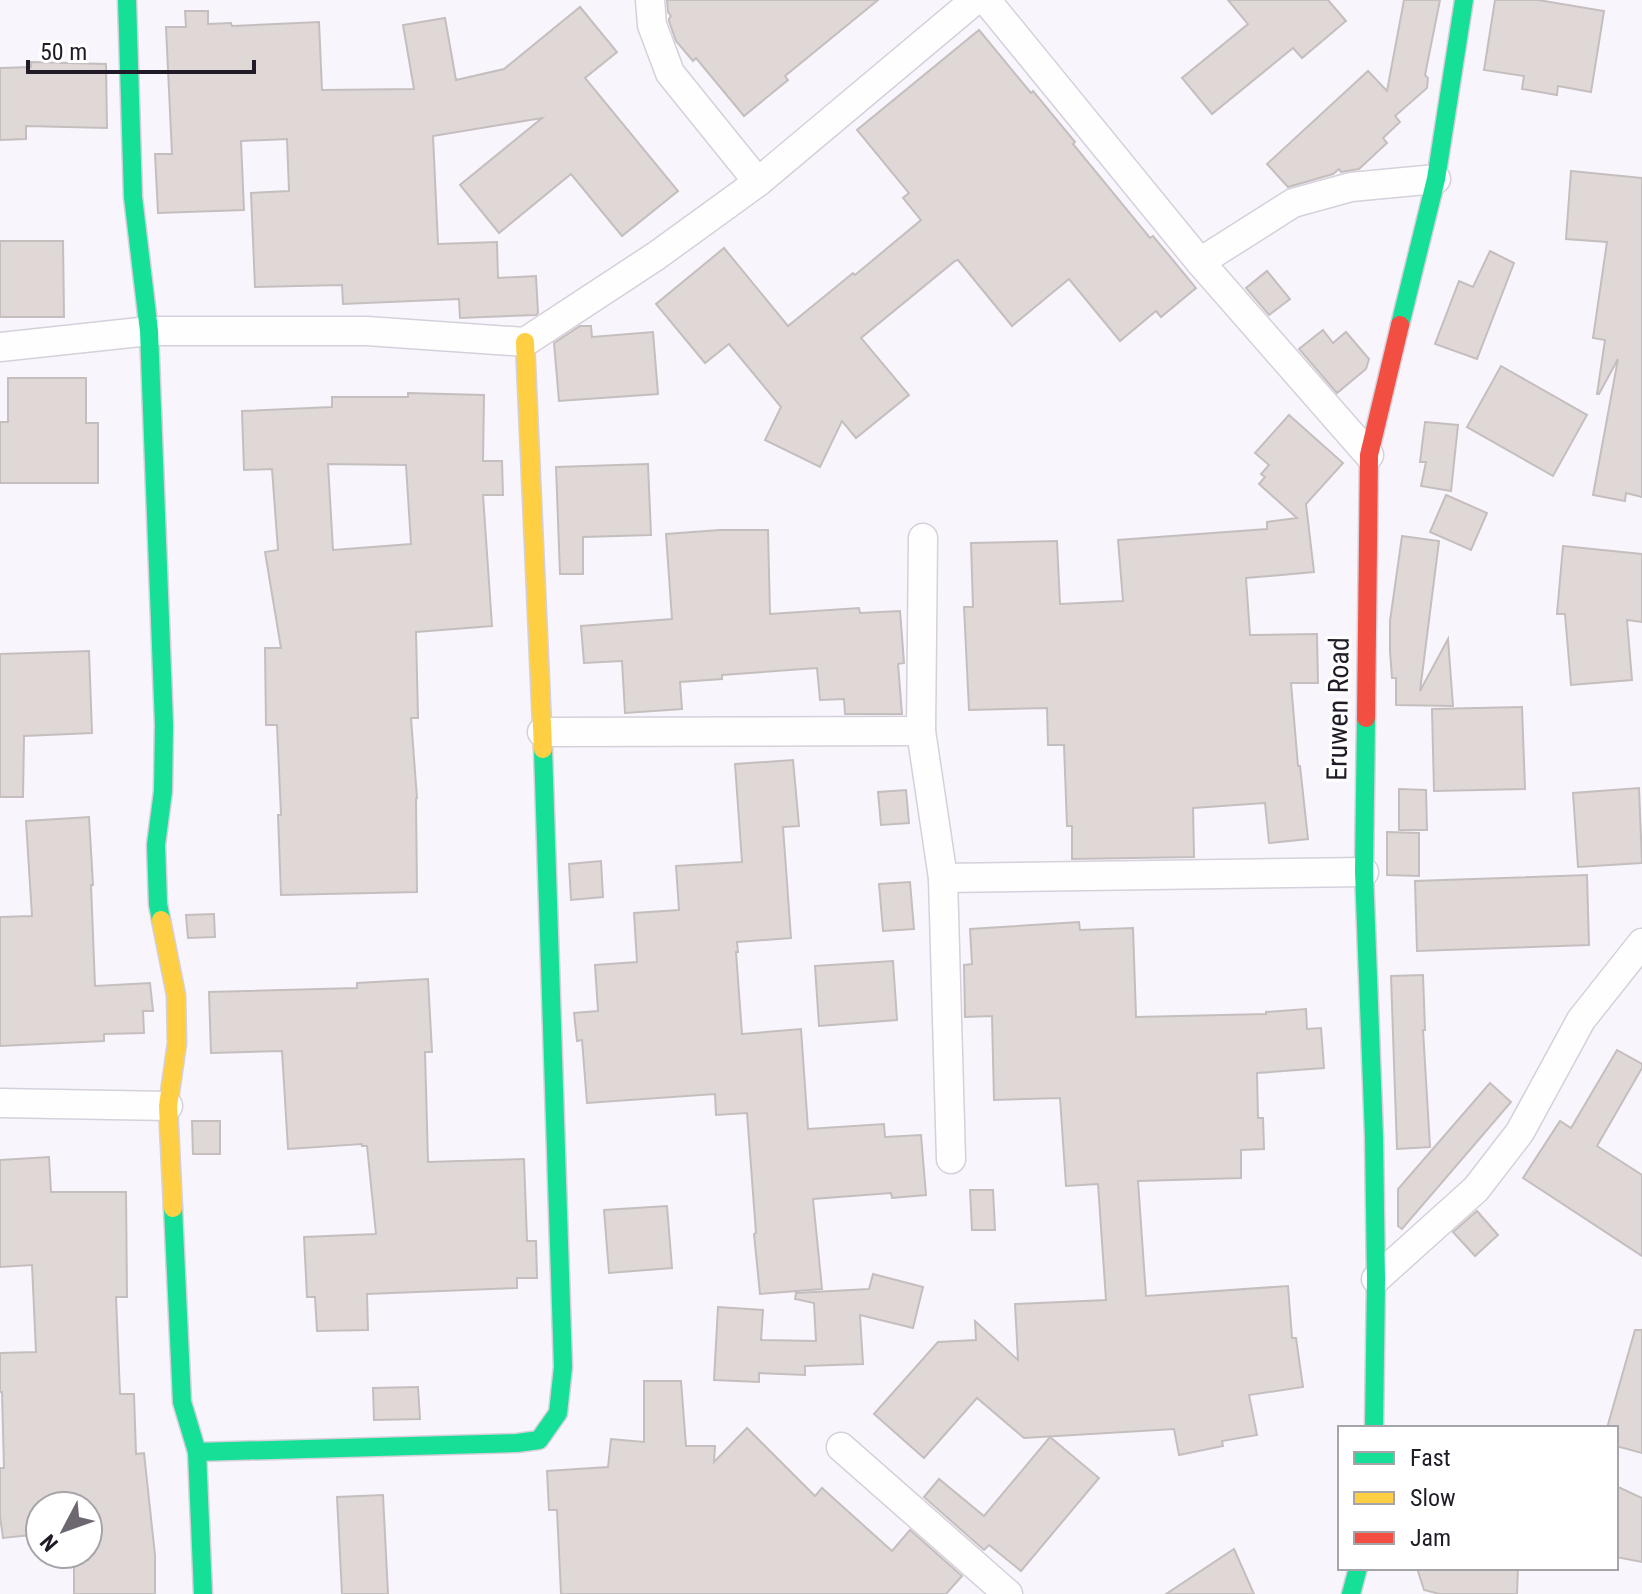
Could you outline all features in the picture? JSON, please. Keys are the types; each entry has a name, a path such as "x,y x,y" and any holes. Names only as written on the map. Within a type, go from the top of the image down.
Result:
{"street":[{"path":"127,0 133,197 149,331 164,725 163,791 156,845 158,904 176,995 177,1043 168,1106 182,1402 197,1452 203,1594"},
{"path":"650,0 652,25 670,73 758,182"},
{"path":"0,347 149,331 367,331 525,342 656,256 758,182 975,0"},
{"path":"986,0 1200,262 1369,455"},
{"name":"Eruwen Road","path":"1374,1426 1374,1137 1364,872 1369,455 1436,179 1464,0"},
{"path":"1200,262 1293,203 1351,187 1436,179"},
{"path":"197,1452 517,1443 539,1440 558,1413 563,1367 542,732 525,342"},
{"path":"923,538 921,731 943,878 951,1159"},
{"path":"542,732 921,731"},
{"path":"943,878 1364,872"},
{"path":"1376,1279 1476,1189 1520,1132 1581,1020 1642,943"},
{"path":"0,1103 168,1106"},
{"path":"841,1447 1008,1594"},
{"path":"1351,1594 1357,1570"}],"building":[{"path":"667,0 878,0 785,76 788,80 744,116 696,58 693,61 676,41 669,21 671,16"},
{"path":"1228,0 1328,0 1346,21 1302,58 1293,48 1212,114 1182,78 1248,24"},
{"path":"1404,0 1440,0 1425,75 1428,78 1427,88 1395,116 1400,122 1383,138 1387,143 1359,169 1341,172 1339,169 1333,174 1288,187 1267,164 1368,71 1387,91"},
{"path":"1495,0 1538,0 1604,11 1591,92 1558,86 1557,95 1522,89 1524,76 1484,70"},
{"path":"580,7 617,52 585,78 678,191 622,236 571,174 499,233 460,185 542,118 433,136 438,244 497,242 498,278 536,276 536,315 460,318 459,299 343,304 342,285 255,287 251,193 289,191 287,139 241,141 244,210 158,213 155,154 172,154 166,27 186,27 185,11 208,11 208,24 231,23 232,26 319,22 322,90 414,89 403,25 445,18 456,80 504,69"},
{"path":"979,30 1075,142 1073,144 1150,238 1153,236 1196,288 1161,317 1156,311 1120,341 1069,279 1012,326 958,260 955,261 861,338 909,395 856,438 842,421 820,467 765,440 781,407 729,344 705,363 656,304 724,248 788,326 921,220 903,198 909,193 857,130"},
{"path":"31,62 106,64 107,128 26,126 26,139 0,140 0,68 31,67"},
{"path":"1571,171 1642,178 1642,497 1626,493 1625,501 1593,495 1618,359 1597,394 1605,340 1593,338 1607,242 1566,239"},
{"path":"0,241 63,241 64,317 0,317"},
{"path":"1490,251 1514,263 1477,359 1435,344 1459,281 1473,287"},
{"path":"1267,271 1290,299 1269,315 1246,288"},
{"path":"580,326 591,326 592,337 653,332 658,394 559,401 554,343"},
{"path":"1323,330 1333,343 1346,332 1369,359 1366,369 1337,393 1299,349"},
{"path":"1501,366 1587,415 1553,476 1467,427"},
{"path":"8,378 86,378 86,423 98,423 98,483 0,483 0,422 8,422"},
{"path":"408,393 484,395 483,461 502,461 503,495 483,495 492,626 416,632 418,718 411,718 417,798 417,892 281,895 277,725 266,725 265,648 281,648 265,552 278,550 272,469 244,470 242,411 332,407 332,397 408,397","holes":["328,464 406,465 411,544 333,550"]},
{"path":"1289,415 1343,463 1306,504 1314,572 1246,578 1250,635 1317,634 1318,683 1291,683 1308,839 1269,843 1265,803 1193,808 1194,857 1072,859 1072,826 1067,826 1064,745 1048,745 1047,708 969,710 964,607 973,607 971,543 1057,541 1060,604 1123,601 1118,540 1267,529 1267,522 1297,518 1259,484 1265,477 1261,474 1269,465 1255,453"},
{"path":"1425,422 1458,425 1451,491 1421,486 1426,462 1420,462"},
{"path":"648,464 651,535 583,537 583,574 560,574 556,467"},
{"path":"1446,495 1487,513 1471,550 1430,532"},
{"path":"768,530 770,614 859,608 860,613 900,611 904,663 898,664 902,714 845,714 844,699 820,700 817,668 722,675 722,679 680,682 682,709 625,713 622,661 584,663 581,626 672,619 666,534"},
{"path":"1402,536 1439,541 1420,691 1448,639 1453,706 1396,705 1390,621"},
{"path":"1563,546 1642,554 1642,622 1627,620 1632,680 1571,685 1565,614 1557,614"},
{"path":"89,651 92,733 24,736 23,797 0,797 0,654"},
{"path":"1522,707 1525,789 1434,791 1432,709"},
{"path":"793,760 799,826 783,827 791,938 737,942 742,1034 801,1029 808,1129 884,1124 885,1137 921,1135 926,1195 892,1198 891,1193 813,1199 822,1289 760,1294 747,1113 716,1115 715,1094 587,1103 582,1040 577,1041 574,1013 598,1011 595,965 637,962 634,913 679,910 676,866 742,862 735,764"},
{"path":"1639,788 1642,863 1578,867 1573,793"},
{"path":"1399,789 1426,790 1427,830 1399,830"},
{"path":"906,790 909,823 881,825 878,792"},
{"path":"89,817 95,986 150,983 153,1011 143,1011 144,1033 104,1034 104,1041 0,1046 0,917 32,916 26,821"},
{"path":"1387,832 1419,833 1419,876 1387,875"},
{"path":"601,861 603,897 571,900 569,864"},
{"path":"1587,875 1589,945 1417,951 1415,881"},
{"path":"910,882 914,929 883,931 879,884"},
{"path":"214,914 215,937 188,938 186,915"},
{"path":"1079,922 1080,930 1133,928 1136,1017 1266,1014 1306,1009 1307,1029 1321,1028 1324,1068 1257,1073 1258,1118 1263,1118 1264,1149 1241,1150 1241,1178 1138,1181 1146,1296 1288,1286 1292,1338 1296,1338 1303,1387 1249,1395 1257,1435 1222,1441 1223,1446 1179,1455 1174,1429 1024,1438 977,1398 924,1458 874,1414 938,1342 976,1340 975,1321 1018,1360 1015,1304 1106,1300 1098,1184 1066,1186 1060,1098 994,1100 992,1016 965,1017 964,965 972,964 970,929"},
{"path":"893,961 897,1020 819,1026 815,966"},
{"path":"1423,975 1430,1147 1397,1149 1391,976"},
{"path":"428,979 432,1052 425,1052 428,1162 524,1159 527,1241 536,1241 537,1278 517,1278 517,1288 367,1294 368,1330 317,1331 315,1297 307,1297 304,1237 376,1234 367,1146 288,1149 282,1051 211,1053 209,992 357,988 357,983"},
{"path":"1617,1050 1642,1064 1642,1068 1597,1146 1642,1175 1642,1256 1523,1178 1560,1121 1571,1128"},
{"path":"1490,1083 1511,1102 1402,1229 1398,1226 1398,1189"},
{"path":"192,1121 220,1121 220,1154 193,1154"},
{"path":"49,1157 51,1192 126,1192 127,1297 116,1297 120,1394 134,1394 136,1454 144,1453 155,1555 155,1594 74,1594 74,1570 104,1570 104,1490 24,1490 24,1536 3,1538 0,1516 0,1468 4,1468 0,1353 36,1352 32,1265 0,1267 0,1160"},
{"path":"970,1190 993,1190 995,1230 972,1230"},
{"path":"667,1206 672,1268 609,1273 604,1210"},
{"path":"1477,1211 1498,1235 1475,1256 1453,1232"},
{"path":"873,1274 923,1287 913,1328 860,1315 863,1364 805,1366 805,1375 759,1373 759,1382 714,1380 718,1307 763,1310 761,1340 816,1341 814,1303 795,1299 796,1293 869,1289"},
{"path":"1635,1330 1642,1330 1642,1453 1618,1447 1618,1426 1608,1426"},
{"path":"644,1381 681,1381 686,1446 715,1446 714,1462 747,1428 815,1496 822,1488 892,1551 910,1530 962,1576 946,1594 561,1594 557,1510 549,1510 547,1471 608,1467 611,1439 644,1442"},
{"path":"418,1387 420,1419 374,1420 373,1388"},
{"path":"1050,1437 1099,1478 1021,1571 989,1545 984,1550 924,1497 939,1479 984,1516"},
{"path":"1618,1487 1642,1498 1642,1562 1618,1557"},
{"path":"383,1495 388,1594 342,1594 337,1497"},
{"path":"1234,1549 1254,1594 1166,1594"},
{"path":"1418,1570 1518,1570 1517,1594 1440,1594 1424,1590"}],"traffic: fast":[{"path":"127,0 133,197 149,331 164,725 163,791 156,845 161,920"},
{"path":"1400,325 1436,179 1464,0"},
{"path":"1366,718 1364,872 1374,1137 1374,1426"},
{"path":"197,1452 517,1443 539,1440 558,1413 563,1367 543,749"},
{"path":"173,1208 182,1402 197,1452 203,1594"},
{"path":"1351,1594 1357,1570"}],"traffic: slow":[{"path":"525,342 543,749"},
{"path":"161,920 176,995 177,1043 168,1106 173,1208"}],"traffic: jam":[{"path":"1366,718 1369,455 1400,325"}]}
